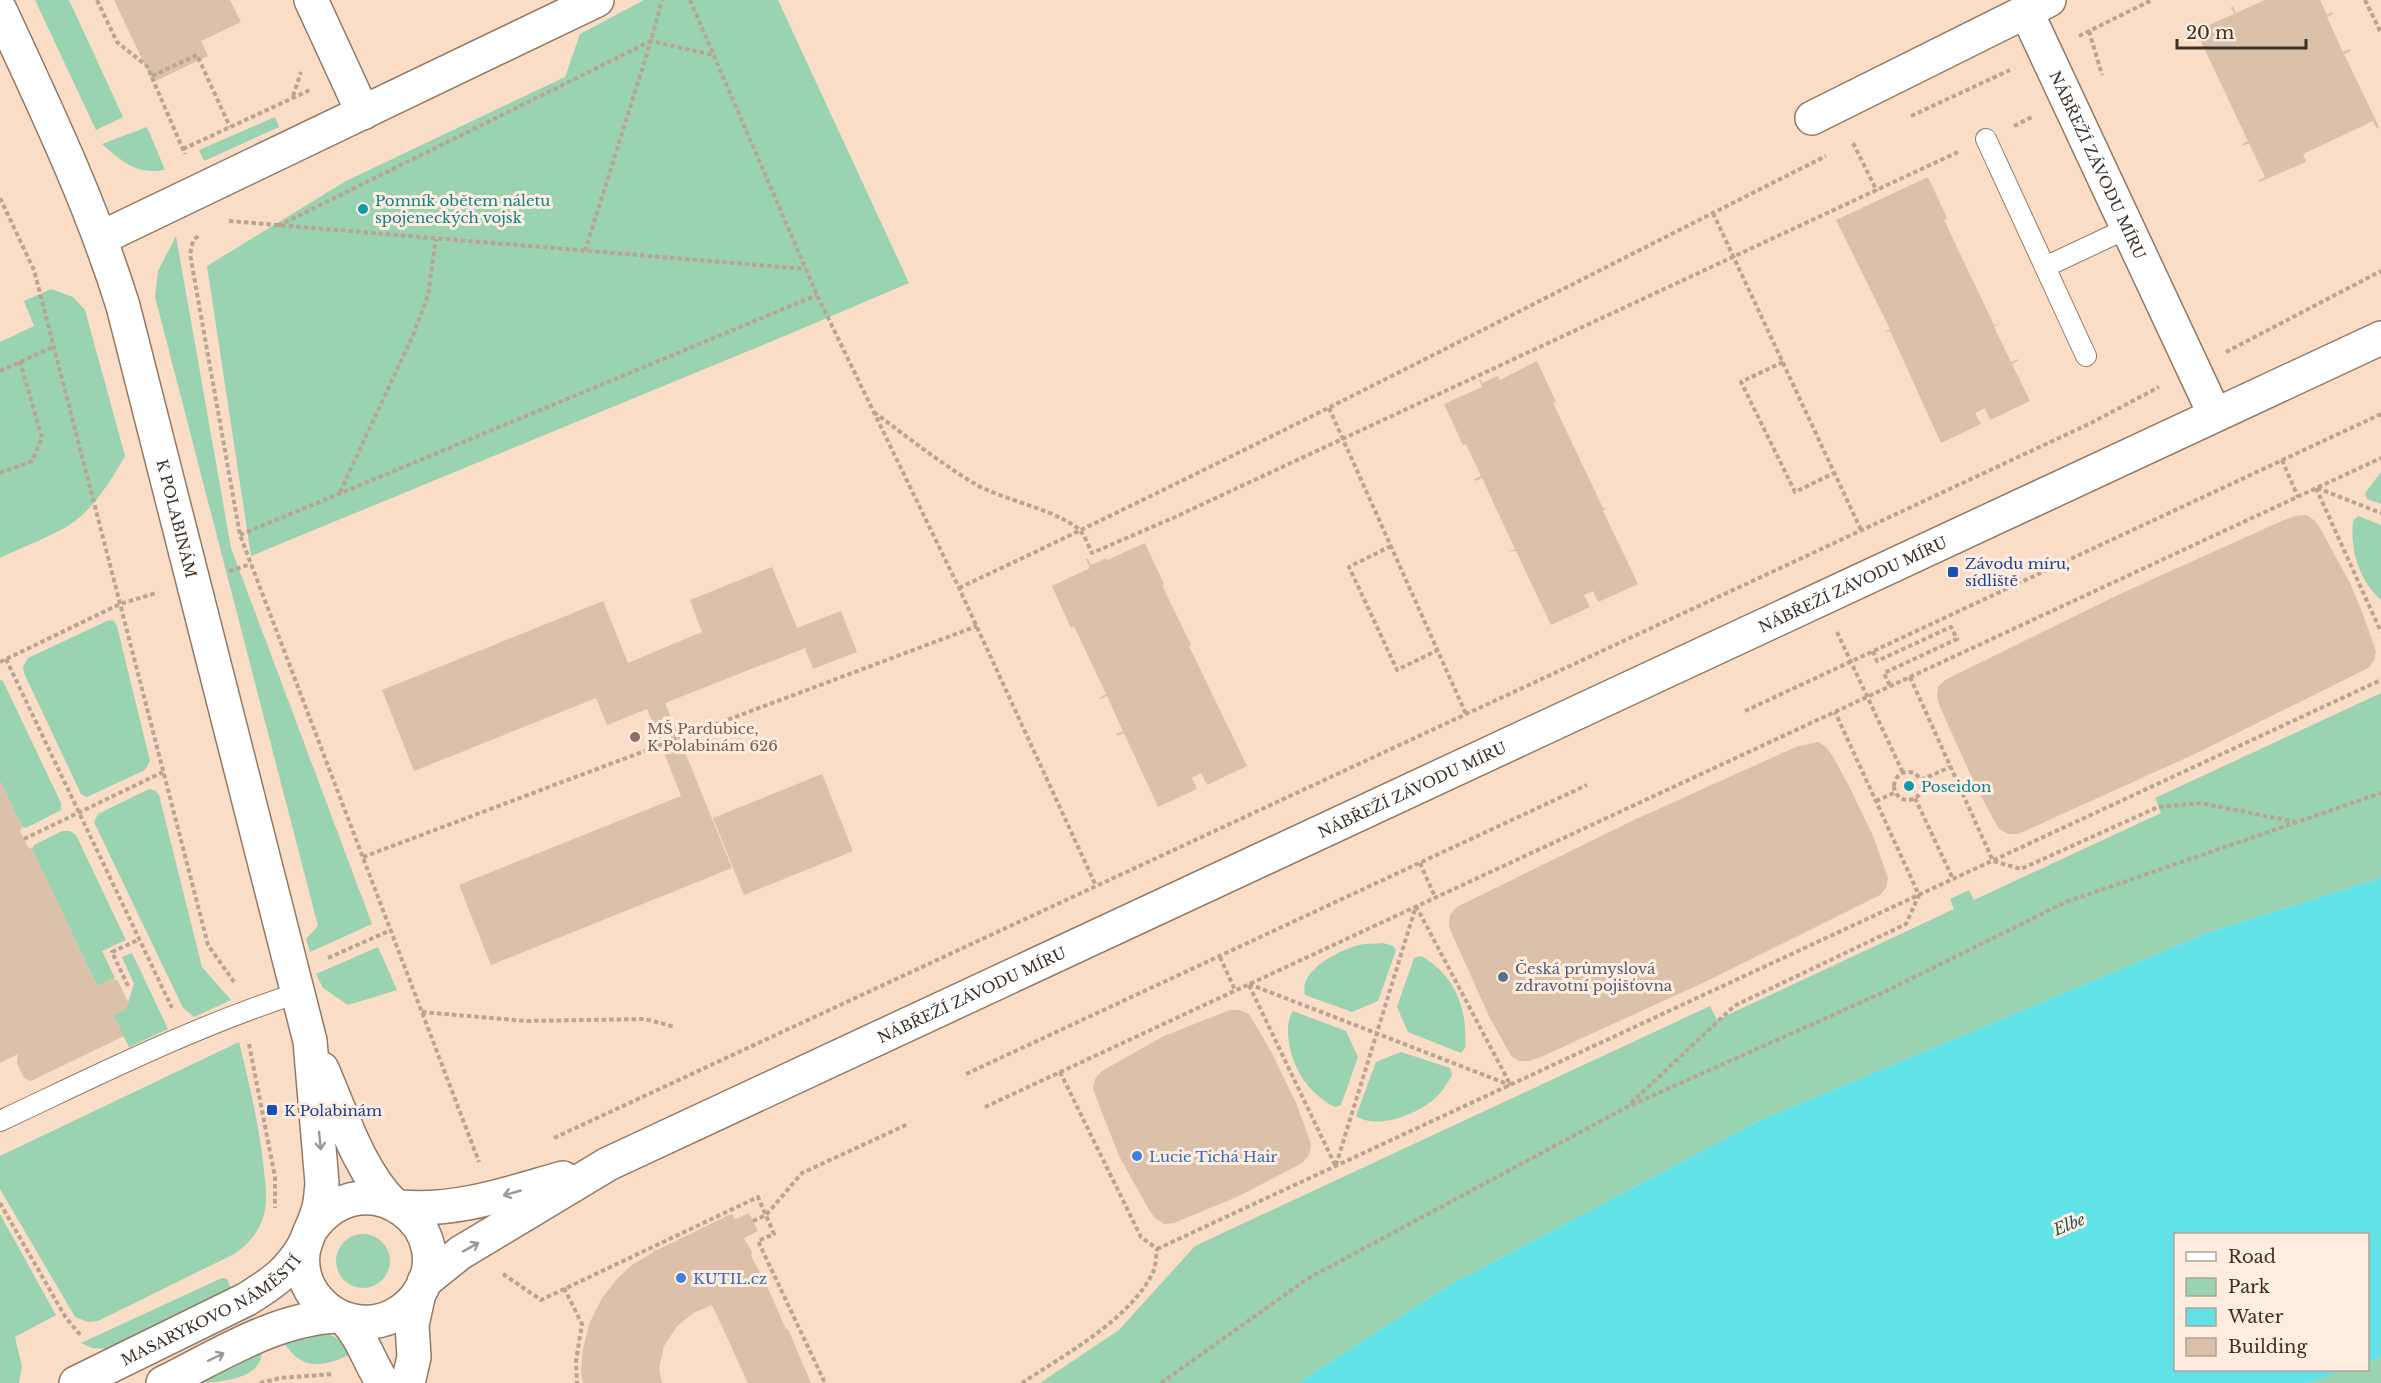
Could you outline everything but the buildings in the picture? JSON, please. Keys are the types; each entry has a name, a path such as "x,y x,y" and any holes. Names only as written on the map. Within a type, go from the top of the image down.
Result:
{"street":[{"path":"311,0 363,113"},
{"path":"101,238 597,0"},
{"name":"NÁBŘEŽÍ ZÁVODU MÍRU","path":"1812,118 2038,5 2046,53 2216,415"},
{"name":"K POLABINÁM","path":"0,10 59,136 101,238 123,306 310,1041 356,1147 378,1186 418,1226 426,1243 428,1263 412,1325 414,1357 408,1383"},
{"name":"NÁBŘEŽÍ ZÁVODU MÍRU","path":"422,1287 460,1253 608,1164 2381,338"},
{"name":"K POLABINÁM","path":"310,1041 322,1161 320,1202 308,1236 304,1268 309,1287 322,1305 342,1318 360,1338 378,1375"},
{"name":"NÁBŘEŽÍ ZÁVODU MÍRU","path":"397,1206 439,1209 463,1205 608,1164"},
{"path":"308,1236 326,1211 347,1200 369,1197 397,1206"},
{"name":"MASARYKOVO NÁMĚSTÍ","path":"76,1383 248,1299 289,1269 308,1236"},
{"path":"164,1383 265,1334 306,1319 342,1318 365,1322 387,1318 404,1309 422,1287"}],"lane":[{"path":"1986,139 2086,356"},
{"path":"2045,267 2128,228"},
{"path":"0,1120 185,1035 243,1011 297,993"}],"path":[{"path":"97,0 117,42 147,66 216,220"},
{"path":"585,251 662,0"},
{"path":"690,0 817,295 959,588 1096,886"},
{"path":"1904,119 2046,53 2152,0"},
{"path":"2366,0 2381,33"},
{"path":"278,226 651,41 714,56"},
{"path":"152,76 197,55 230,127"},
{"path":"874,412 929,454 977,485 1011,500 1052,513 1081,531 1092,553 1876,192 2040,113"},
{"path":"1843,148 1863,138"},
{"path":"1852,143 1876,192"},
{"path":"959,588 1081,531 1329,408 1833,153"},
{"path":"0,198 34,270 208,945 236,984 275,1177 273,1214"},
{"path":"1713,213 1861,530"},
{"path":"483,1171 240,534 190,254 194,242 203,229 216,220 806,269"},
{"path":"340,494 414,333 428,295 436,239"},
{"path":"548,1141 2091,423 2381,271"},
{"path":"240,534 817,295"},
{"path":"0,371 53,346"},
{"path":"0,473 32,461 42,438 20,362"},
{"path":"1783,362 1741,382 1795,492 1834,473"},
{"path":"1329,408 1466,714"},
{"path":"1745,711 2381,414"},
{"path":"985,1107 2381,458"},
{"path":"2282,460 2298,497"},
{"path":"2316,488 2381,513"},
{"path":"2316,488 2381,632"},
{"path":"1391,546 1349,567 1397,670 1438,650"},
{"path":"0,662 120,604 251,564"},
{"path":"363,857 976,626"},
{"path":"1873,651 1877,661 1951,627 1957,639 1884,673 1890,686"},
{"path":"6,659 185,1035"},
{"path":"1851,661 1903,773"},
{"path":"1910,677 1993,861 2021,869 2158,807 2201,803 2298,822"},
{"path":"1157,1249 2381,680"},
{"path":"1627,1107 1734,1006 1906,924 1919,895 1835,712"},
{"path":"1921,780 1950,767"},
{"path":"24,839 163,772"},
{"path":"1911,772 1921,780 1921,792 1915,798 1902,798 1896,792 1896,778 1903,773 1911,772"},
{"path":"966,1074 1587,785"},
{"path":"1876,801 1896,792"},
{"path":"1161,1383 1307,1279 1627,1107 1882,993 2066,902 2381,793"},
{"path":"1915,798 1953,879"},
{"path":"1420,863 1435,897"},
{"path":"1416,906 1510,1085"},
{"path":"1336,1166 1416,906"},
{"path":"128,986 112,952 138,940"},
{"path":"1220,957 1235,990"},
{"path":"1248,984 1510,1085"},
{"path":"1248,984 1336,1166"},
{"path":"422,1012 526,1021 645,1019 675,1027"},
{"path":"1060,1072 1141,1238 1157,1249"},
{"path":"753,1221 766,1215 802,1173 908,1124"},
{"path":"498,1270 542,1300 758,1197 774,1234 758,1242 825,1383"},
{"path":"0,1203 66,1318 82,1338 93,1332"},
{"path":"1022,1383 1109,1324 1129,1306 1154,1271 1157,1249"},
{"path":"564,1288 582,1324 576,1361 577,1383"},
{"path":"260,1383 280,1377 339,1373 378,1375"}],"green space":[{"path":"35,0 69,0 123,117 96,130"},
{"path":"644,0 778,0 909,283 251,556 207,266 346,181 565,77 580,34"},
{"path":"275,117 279,127 204,161 199,150"},
{"path":"147,127 165,170 146,171 130,166 102,144"},
{"path":"176,236 231,548 372,924 310,952 306,939 318,926 155,297 158,271"},
{"path":"51,289 73,297 85,310 125,456 97,499 75,521 49,536 0,558 0,342 34,326 24,301"},
{"path":"2381,472 2381,504 2367,499 2365,493"},
{"path":"2358,516 2381,525 2381,600 2367,583 2358,564 2352,532 2353,521"},
{"path":"109,620 114,621 117,626 150,761 145,770 87,797 81,794 23,667 28,658"},
{"path":"0,680 3,681 61,803 61,810 26,828 22,827 0,781"},
{"path":"2381,693 2381,878 2210,932 1761,1120 1448,1286 1298,1383 1040,1383 1119,1330 1195,1246 1710,1006 1717,1020 1954,909 1950,899 1969,890 1974,900 2161,813 2155,798"},
{"path":"149,789 156,791 159,795 202,967 231,1000 194,1017 183,1008 94,822 98,814"},
{"path":"62,831 70,831 76,835 126,940 102,951 115,978 97,986 32,849 34,845"},
{"path":"1383,943 1393,946 1396,950 1378,1001 1352,1012 1305,995 1308,977 1332,956 1362,944"},
{"path":"378,947 397,990 348,1005 323,988 316,974"},
{"path":"132,953 168,1029 129,1047 113,1015 126,1009 134,984 122,957"},
{"path":"1421,956 1443,973 1457,995 1462,1008 1465,1034 1465,1048 1461,1053 1408,1032 1397,1007 1414,958"},
{"path":"1293,1011 1346,1031 1358,1057 1341,1105 1335,1107 1316,1094 1296,1067 1288,1034 1289,1019"},
{"path":"239,1042 256,1116 266,1187 265,1211 255,1234 232,1255 98,1321 88,1322 75,1317 0,1189 0,1156"},
{"path":"1401,1052 1450,1068 1452,1075 1435,1099 1406,1116 1374,1122 1356,1116 1376,1062"},
{"path":"0,1214 56,1315 15,1337 22,1367 19,1383 0,1383"},
{"path":"363,1234 373,1236 382,1242 388,1251 390,1261 388,1271 382,1280 373,1286 363,1288 353,1286 344,1280 338,1271 336,1261 338,1251 344,1242 353,1236"},
{"path":"222,1278 227,1279 232,1291 111,1349 92,1348 81,1343"},
{"path":"321,1330 338,1339 351,1354 329,1363 310,1363 294,1355 280,1336"},
{"path":"261,1346 261,1358 256,1367 247,1374 222,1381 184,1383"},
{"path":"2381,1358 2381,1383 2307,1383 2343,1371 2369,1371 2369,1362"}],"water":[{"name":"Elbe","path":"2381,878 2381,1358 2369,1362 2369,1233 2174,1233 2174,1371 2343,1371 2307,1383 1298,1383 1448,1286 1761,1120 2210,932"}],"place":[{"name":"Pomník obětem náletu spojeneckých vojsk","path":"363,209"},
{"name":"Závodu míru, sídliště","path":"1953,572"},
{"name":"MŠ Pardubice, K Polabinám 626","path":"635,737"},
{"name":"Poseidon","path":"1909,786"},
{"name":"Česká průmyslová zdravotní pojišťovna","path":"1503,977"},
{"name":"K Polabinám","path":"272,1110"},
{"name":"Lucie Tichá Hair","path":"1137,1156"},
{"name":"KUTIL.cz","path":"681,1278"}]}
